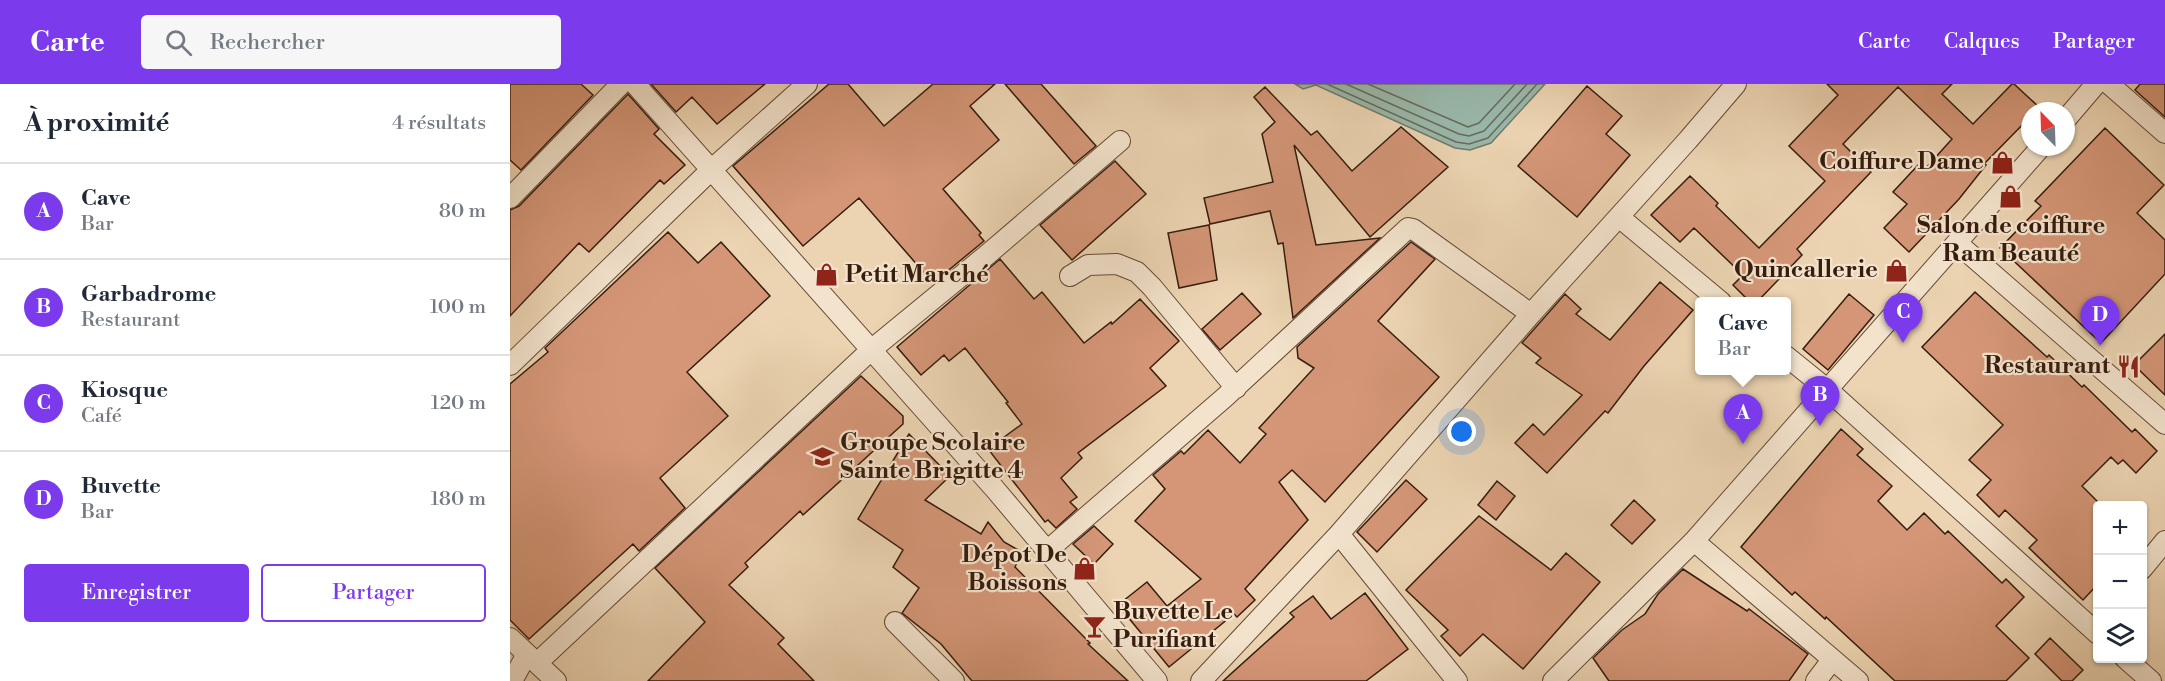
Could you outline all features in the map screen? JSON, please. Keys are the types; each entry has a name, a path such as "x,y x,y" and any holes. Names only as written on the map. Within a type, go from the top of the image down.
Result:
{"street":[{"path":"510,198 621,84"},
{"path":"635,84 1048,550 1157,681"},
{"path":"510,365 711,170 807,84"},
{"path":"1201,681 1339,534 1736,84"},
{"path":"2075,108 2096,84"},
{"path":"2109,84 2165,133"},
{"path":"512,681 532,659 871,350 1120,141"},
{"path":"1553,681 1694,541 2033,156"},
{"path":"1619,217 1715,297"},
{"path":"1048,550 1236,388 1408,228 1531,314"},
{"path":"1957,243 2165,424"},
{"path":"1070,276 1088,265 1117,264 1137,273 1152,287 1236,388"},
{"path":"1791,360 1828,390 2093,627"},
{"path":"1339,534 1456,681"},
{"path":"2147,563 2165,540"},
{"path":"1694,541 1858,681"},
{"path":"895,622 954,681"},
{"path":"510,638 556,681"},
{"path":"1816,681 1832,660"},
{"path":"2130,663 2147,680"}],"water":[{"path":"1295,84 1545,84 1491,143 1470,150 1455,148 1316,85 1303,89"}],"building":[{"path":"510,84 581,84 593,95 521,170 510,160"},
{"path":"651,84 765,84 717,124 692,97 676,112"},
{"path":"829,84 848,84 884,126 933,84 995,84 970,106 999,140 943,189 981,233 979,235 984,241 933,283 859,198 803,246 733,166"},
{"path":"1005,84 1041,84 1096,146 1074,164"},
{"path":"1827,84 1952,84 1942,94 1973,124 2012,84 2034,102 2021,102 2021,126 1984,164 1986,165 1959,199 1909,252 1884,228 1907,204 1893,192 1919,164 1925,169 1952,139 1898,87 1843,144 1871,172 1797,249 1802,255 1762,297 1745,297 1733,285 1743,275 1694,228 1680,242 1651,215 1690,176 1718,203 1716,206 1759,248 1825,181 1789,146 1838,95"},
{"path":"2140,84 2165,84 2165,117 2135,90"},
{"path":"1587,86 1622,116 1606,134 1630,155 1577,217 1518,166"},
{"path":"1265,87 1311,135 1317,131 1352,171 1401,127 1448,167 1370,237 1294,145 1316,245 1380,238 1293,318 1283,243 1278,244 1270,211 1210,224 1204,198 1273,182 1262,134 1275,122 1254,97"},
{"path":"628,94 659,129 654,134 685,165 664,184 660,180 589,252 579,243 510,316 510,210 519,206"},
{"path":"2105,128 2164,185 2137,213 2165,240 2165,274 2101,343 2000,248 2041,206 2035,201"},
{"path":"1115,161 1146,194 1072,260 1040,225"},
{"path":"1209,225 1217,280 1179,288 1168,233"},
{"path":"668,232 698,263 721,242 770,296 687,372 728,416 660,478 685,508 639,551 633,544 529,639 510,620 510,384 548,352 545,348"},
{"path":"1411,242 1435,259 1378,321 1439,377 1325,502 1292,470 1279,482 1308,520 1245,589 1255,600 1237,617 1234,614 1169,667 1118,605 1147,582 1167,606 1201,579 1135,521 1165,489 1153,475 1181,451 1184,454 1208,430 1240,463 1266,434 1259,428 1314,368 1298,358 1297,347"},
{"path":"1000,259 1034,299 1042,292 1084,343 1111,322 1112,324 1140,299 1179,341 1150,368 1166,386 1078,453 1082,458 1061,478 1077,497 1070,502 1077,509 1056,528 1048,520 1045,522 988,449 1022,424 1006,403 1008,402 965,348 949,361 944,355 921,375 897,347"},
{"path":"1660,282 1693,310 1644,366 1608,413 1605,411 1547,473 1515,443 1533,424 1544,435 1582,395 1536,363 1541,358 1522,343 1565,294 1581,309 1576,314 1610,340"},
{"path":"1975,292 2047,357 2049,355 2082,387 2084,385 2132,432 2135,429 2157,451 2136,473 2123,460 2118,464 2111,457 2082,486 2097,501 2093,501 2093,589 2083,600 2029,548 2037,540 2005,510 1999,517 1977,495 1991,480 1969,460 2003,425 1922,347"},
{"path":"1242,293 1261,314 1220,350 1202,329"},
{"path":"1849,294 1874,315 1828,370 1803,349"},
{"path":"2165,334 2165,395 2134,365"},
{"path":"861,376 903,416 903,424 803,515 800,511 745,563 748,567 729,585 784,638 778,644 814,681 648,681 705,622 655,568"},
{"path":"1841,429 1863,449 1857,455 1892,486 1878,501 1907,530 1924,513 1945,534 1948,531 2002,583 2006,579 2024,597 1996,626 2029,658 2006,681 1895,681 1826,617 1825,619 1795,592 1792,595 1741,547"},
{"path":"909,434 950,476 925,500 981,534 988,522 1004,542 1022,552 1015,567 1090,643 1088,644 1128,681 972,681 941,644 902,613 919,588 893,567 903,550 858,519"},
{"path":"1406,480 1427,499 1377,552 1357,532"},
{"path":"1497,481 1515,496 1496,520 1478,505"},
{"path":"1634,500 1655,520 1632,544 1611,525"},
{"path":"1479,516 1551,570 1566,553 1600,582 1523,669 1483,634 1460,656 1441,636 1448,630 1406,590"},
{"path":"1094,526 1113,544 1094,564 1073,544"},
{"path":"1683,569 1747,611 1749,609 1808,654 1789,681 1609,681 1593,658 1622,630 1645,614 1658,594"},
{"path":"1365,593 1408,649 1366,681 1223,681 1294,617 1290,613 1313,596 1331,619"},
{"path":"2050,638 2083,670 2072,681 2062,681 2035,654"}],"place":[{"name":"Coiffure Dame","path":"2002,162"},
{"name":"Salon de coiffure Ram Beauté","path":"2011,196"},
{"name":"Quincallerie","path":"1896,270"},
{"name":"Petit Marché","path":"827,275"},
{"name":"Kiosque","path":"1903,343"},
{"name":"Buvette","path":"2100,346"},
{"name":"Restaurant","path":"2128,366"},
{"name":"Garbadrome","path":"1820,426"},
{"name":"Cave","path":"1743,444"},
{"name":"Groupe Scolaire Sainte Brigitte 4","path":"822,457"},
{"name":"Dépot De Boissons","path":"1085,569"},
{"name":"Buvette Le Purifiant","path":"1095,626"}]}
